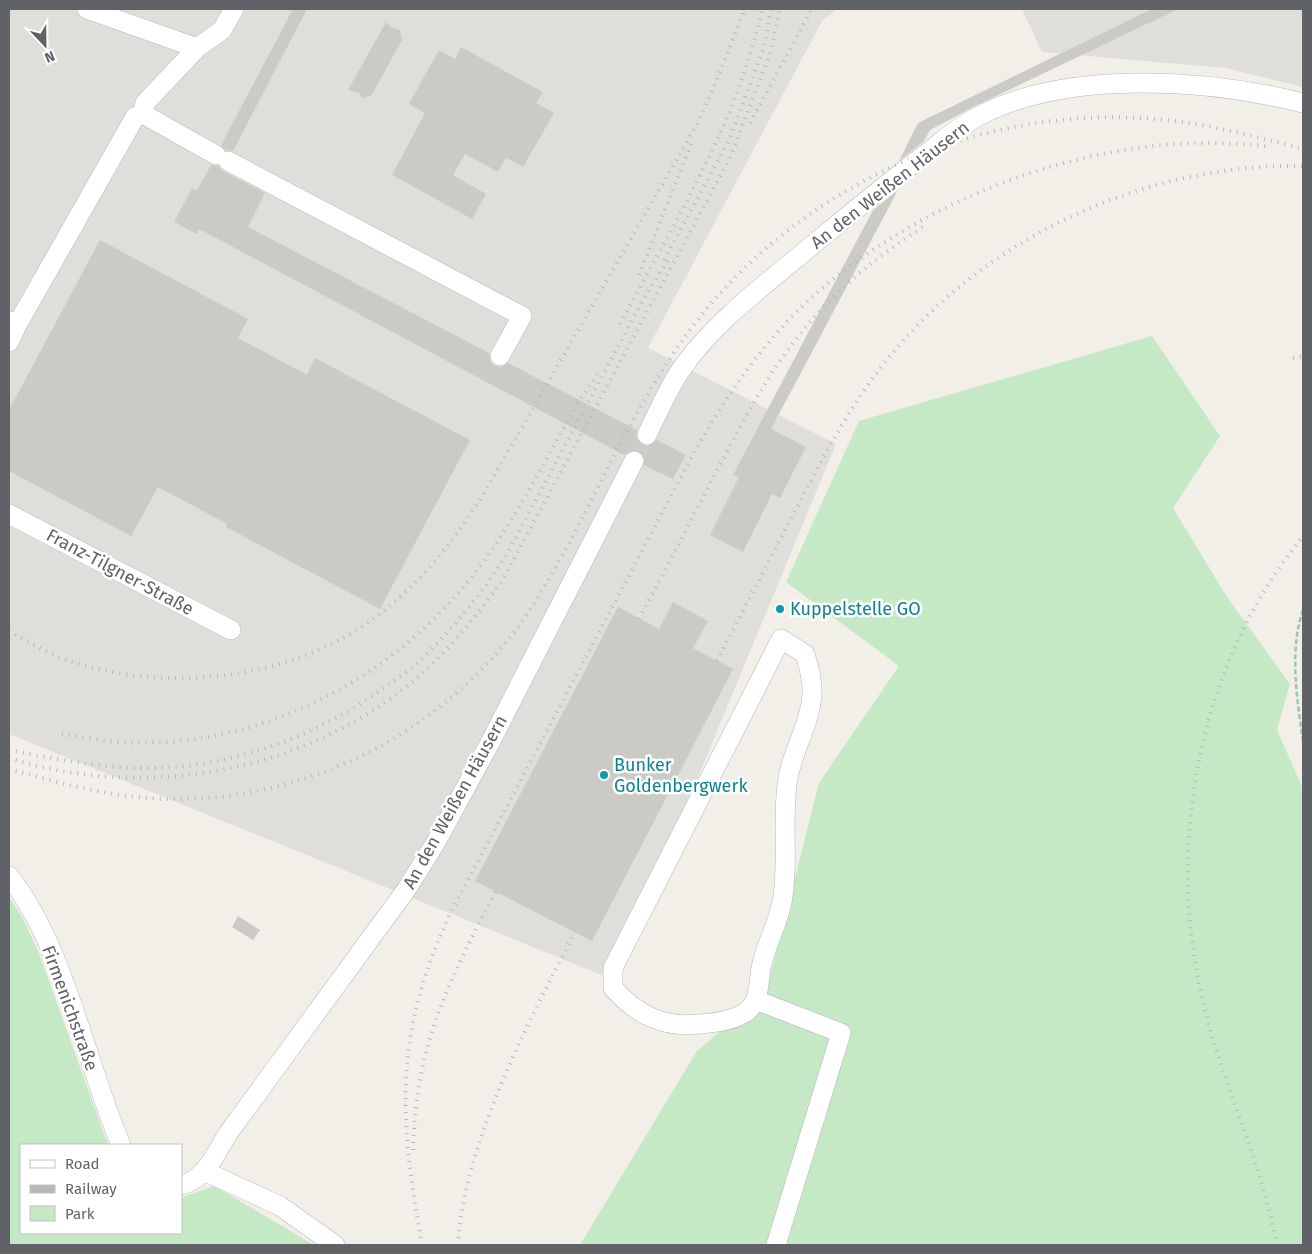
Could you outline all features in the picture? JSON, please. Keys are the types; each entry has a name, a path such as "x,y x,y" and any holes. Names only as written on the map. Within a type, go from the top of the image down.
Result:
{"street":[{"path":"87,9 197,48"},
{"path":"143,114 145,103 197,48 222,30 234,9"},
{"name":"An den Weißen Häusern","path":"647,435 680,372 718,326 889,182 948,136 977,117 1019,99 1043,92 1066,88 1120,84 1229,90 1303,103"},
{"path":"12,329 135,117 143,114 222,158 522,316 500,356"},
{"name":"An den Weißen Häusern","path":"204,1171 229,1132 406,890 436,842 492,739 634,460"},
{"name":"Franz-Tilgner-Straße","path":"9,514 231,630"},
{"path":"781,638 805,654 811,673 812,695 788,778 784,807 786,866 782,903 762,963 756,1000 746,1012 721,1022 680,1026 649,1018 626,1002 613,988 613,968 781,638"},
{"name":"Firmenichstraße","path":"9,876 31,910 50,950 121,1144"},
{"path":"756,1000 842,1034 776,1245"},
{"path":"182,1185 192,1182 204,1171 280,1206 336,1245"}],"path":[{"path":"1303,610 1297,628 1296,669 1303,741"}],"shaded area":[{"path":"9,9 837,9 822,21 648,348 836,444 614,980 9,734"},
{"path":"1022,9 1303,9 1303,87 1225,68 1042,52"}],"green space":[{"path":"1152,336 1220,436 1173,508 1227,597 1290,684 1277,730 1303,789 1303,1245 580,1245 697,1051 766,992 819,783 899,666 786,582 859,421"},
{"path":"9,897 22,917 39,953 108,1144 20,1144 20,1234 182,1234 182,1198 214,1186 314,1245 9,1245"}],"building":[{"path":"293,9 307,9 233,151 226,150 221,145"},
{"path":"1152,9 1178,9 973,107 930,130 924,141 899,161 918,123"},
{"path":"386,22 392,28 400,30 402,40 371,96 362,98 359,93 348,90"},
{"path":"461,47 543,92 536,103 554,113 523,167 506,158 498,172 465,154 453,175 486,194 472,219 392,175 425,113 409,104 439,50 455,59"},
{"path":"211,165 218,166 223,171 265,193 248,227 489,353 490,361 495,366 501,367 508,363 637,430 636,436 642,445 648,446 657,440 686,455 673,479 644,465 644,455 639,451 633,450 624,455 199,229 196,234 174,222 192,188 197,191"},
{"path":"898,190 771,429 806,447 780,498 772,494 743,552 710,535 739,477 733,475 873,210"},
{"path":"100,240 248,319 238,338 307,375 315,358 470,440 380,609 226,527 227,524 158,487 131,536 9,471 9,410"},
{"name":"Bunker Goldenbergwerk","path":"673,602 708,621 693,648 733,669 592,941 475,881 618,607 659,629"},
{"path":"238,916 260,930 253,940 232,927"}],"tunnel":[{"path":"634,461 647,435"}],"railway":[{"path":"9,631 59,657 98,669 139,676 181,678 223,676 265,668 305,656 342,638 377,616 393,603 436,560 483,495 697,124 745,9"},
{"path":"620,324 682,210 721,132 751,51 762,9"},
{"path":"664,260 730,138 764,47 771,9"},
{"path":"9,758 60,771 112,777 164,777 216,771 267,759 316,741 363,717 406,687 433,663 469,623 502,581 730,158 770,54 780,9"},
{"path":"750,123 812,9"},
{"path":"9,769 70,785 132,796 174,799 228,796 281,785 333,769 381,746 427,717 469,682 506,643 537,599 627,431 666,365 687,334 730,283 779,237 834,198 893,166 955,142 1020,126 1087,118 1173,121 1211,127 1303,149"},
{"path":"639,275 692,142"},
{"path":"422,1245 409,1155 406,1076 410,1037 419,998 432,956 451,912 690,460 715,417 758,355 809,300 856,262 908,228 965,199 1024,175 1086,158 1148,147 1210,143 1271,147"},
{"path":"717,661 821,462 859,398 910,334 955,290 1006,253 1060,222 1118,197 1179,179 1240,169 1303,166"},
{"path":"639,619 748,413 787,351 818,313 842,288 897,244 926,225"},
{"path":"9,750 110,766 144,768 208,763 270,747 300,735 357,706 408,671 465,612 488,583 508,552 645,296 671,256"},
{"path":"1293,358 1303,356"},
{"path":"62,734 113,742 144,743 194,739 243,729 290,713 335,692 377,666 417,635 452,600 484,561 500,539 597,374"},
{"path":"1277,1245 1263,1187 1215,1047 1194,956 1188,892 1190,828 1198,765 1214,704 1236,644 1266,588 1303,536"},
{"path":"413,1150 415,1112 420,1077 428,1045 449,985 496,891"},
{"path":"458,1245 463,1206 472,1166 485,1125 519,1044 575,932"}],"place":[{"name":"Kuppelstelle GO","path":"780,609"},
{"name":"Bunker Goldenbergwerk","path":"604,775"}]}
